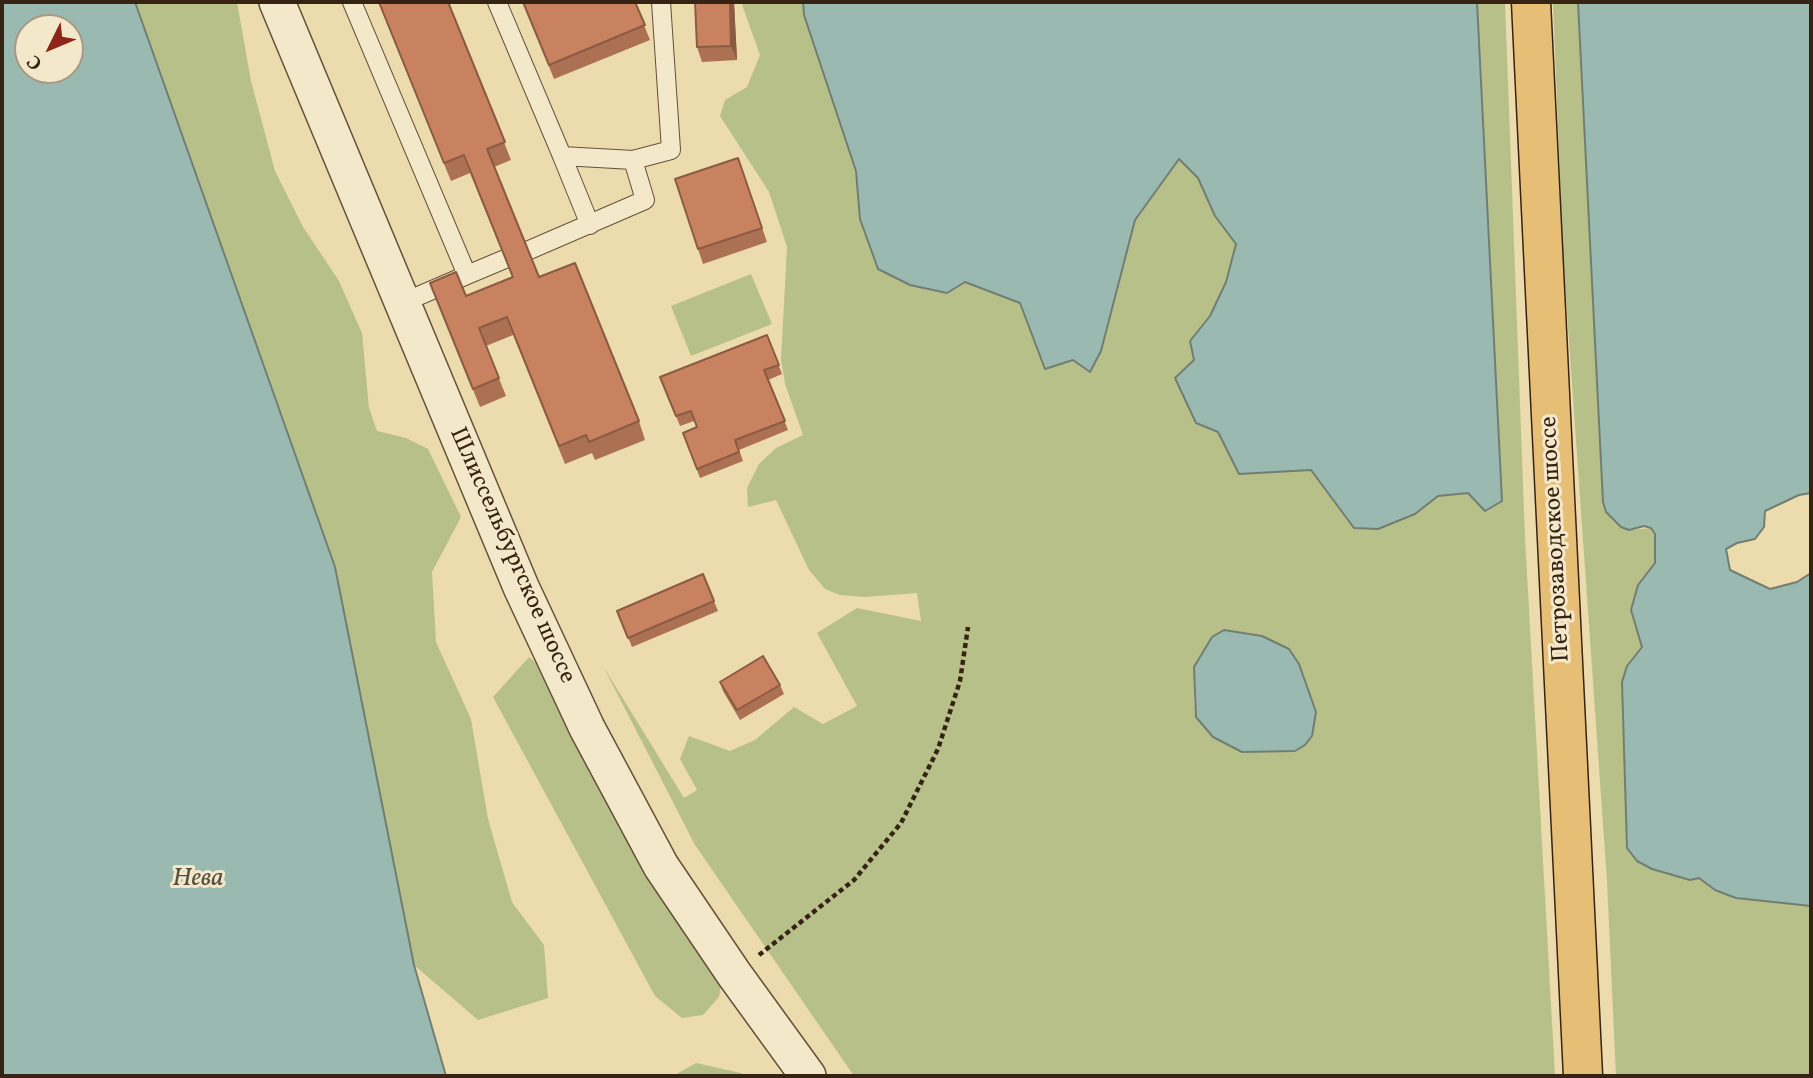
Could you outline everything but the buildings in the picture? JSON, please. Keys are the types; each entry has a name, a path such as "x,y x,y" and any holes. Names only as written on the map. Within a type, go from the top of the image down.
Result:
{"main road":[{"name":"Петрозаводское шоссе","path":"1531,2 1583,1076"}],"street":[{"name":"Шлиссельбургское шоссе","path":"277,2 521,587 587,728 661,866 734,975 808,1076"}],"lane":[{"path":"352,2 467,275"},
{"path":"497,2 590,225"},
{"path":"562,156 633,160 671,150 661,2"},
{"path":"527,251 645,200 633,160"},
{"path":"402,303 505,259"}],"path":[{"path":"734,975 854,880 901,823 938,749 960,681 968,627"}],"green space":[{"path":"135,2 237,2 251,81 275,171 303,227 339,281 362,333 369,408 377,431 406,438 428,449 461,517 432,572 436,642 471,719 488,819 512,902 544,945 548,998 478,1020 414,965 335,567"},
{"path":"741,2 803,2 804,16 856,171 860,219 965,282 1021,303 1073,360 1089,372 1101,351 1135,220 1179,159 1198,178 1215,216 1236,244 1226,282 1210,316 1191,341 1218,432 1239,474 1311,470 1354,528 1378,529 1415,514 1438,496 1468,493 1501,501 1477,2 1505,2 1525,538 1555,1076 854,1076 695,845 603,666 684,798 697,790 680,759 689,736 730,751 755,740 794,707 823,724 857,706 817,633 857,608 921,621 917,593 865,597 840,595 825,589 809,570 776,500 748,507 747,488 759,464 776,448 803,435 785,384 781,359 787,247 769,192 720,116 725,100 747,87 760,55","holes":["1239,632 1251,633 1289,649 1299,664 1316,712 1314,721 1294,751 1242,752 1194,705 1194,667"]},
{"path":"1553,2 1578,2 1603,502 1612,520 1629,530 1651,528 1655,534 1655,563 1638,585 1631,610 1642,647 1627,666 1652,869 1690,879 1699,878 1736,898 1811,906 1811,1076 1616,1076 1607,881 1563,256"},
{"path":"751,274 772,324 691,356 671,306"},
{"path":"529,657 559,682 722,977 719,997 703,1015 682,1018 655,996 493,697"},
{"path":"696,1063 741,1073 745,1076 673,1076"}],"water":[{"name":"Нева","path":"2,2 135,2 335,567 414,965 446,1076 2,1076"},
{"path":"803,2 1477,2 1502,501 1485,511 1468,493 1438,496 1415,514 1378,529 1354,528 1311,470 1239,474 1218,432 1196,423 1175,378 1194,360 1190,341 1210,316 1226,282 1236,244 1215,216 1198,178 1179,159 1135,220 1101,351 1090,372 1073,360 1045,369 1020,303 965,282 947,293 910,285 878,269 860,219 856,171 804,15"},
{"path":"1578,2 1811,2 1811,493 1799,495 1765,511 1764,527 1755,539 1726,549 1730,570 1770,589 1797,582 1811,573 1811,906 1736,898 1715,890 1699,878 1690,880 1652,869 1637,861 1627,848 1622,682 1627,666 1642,647 1631,610 1638,585 1655,563 1655,534 1651,528 1644,526 1629,530 1621,527 1606,512 1603,502"},
{"path":"1224,630 1262,636 1289,649 1299,664 1316,712 1312,736 1305,745 1295,751 1242,752 1213,737 1196,717 1194,667 1212,637"}]}
